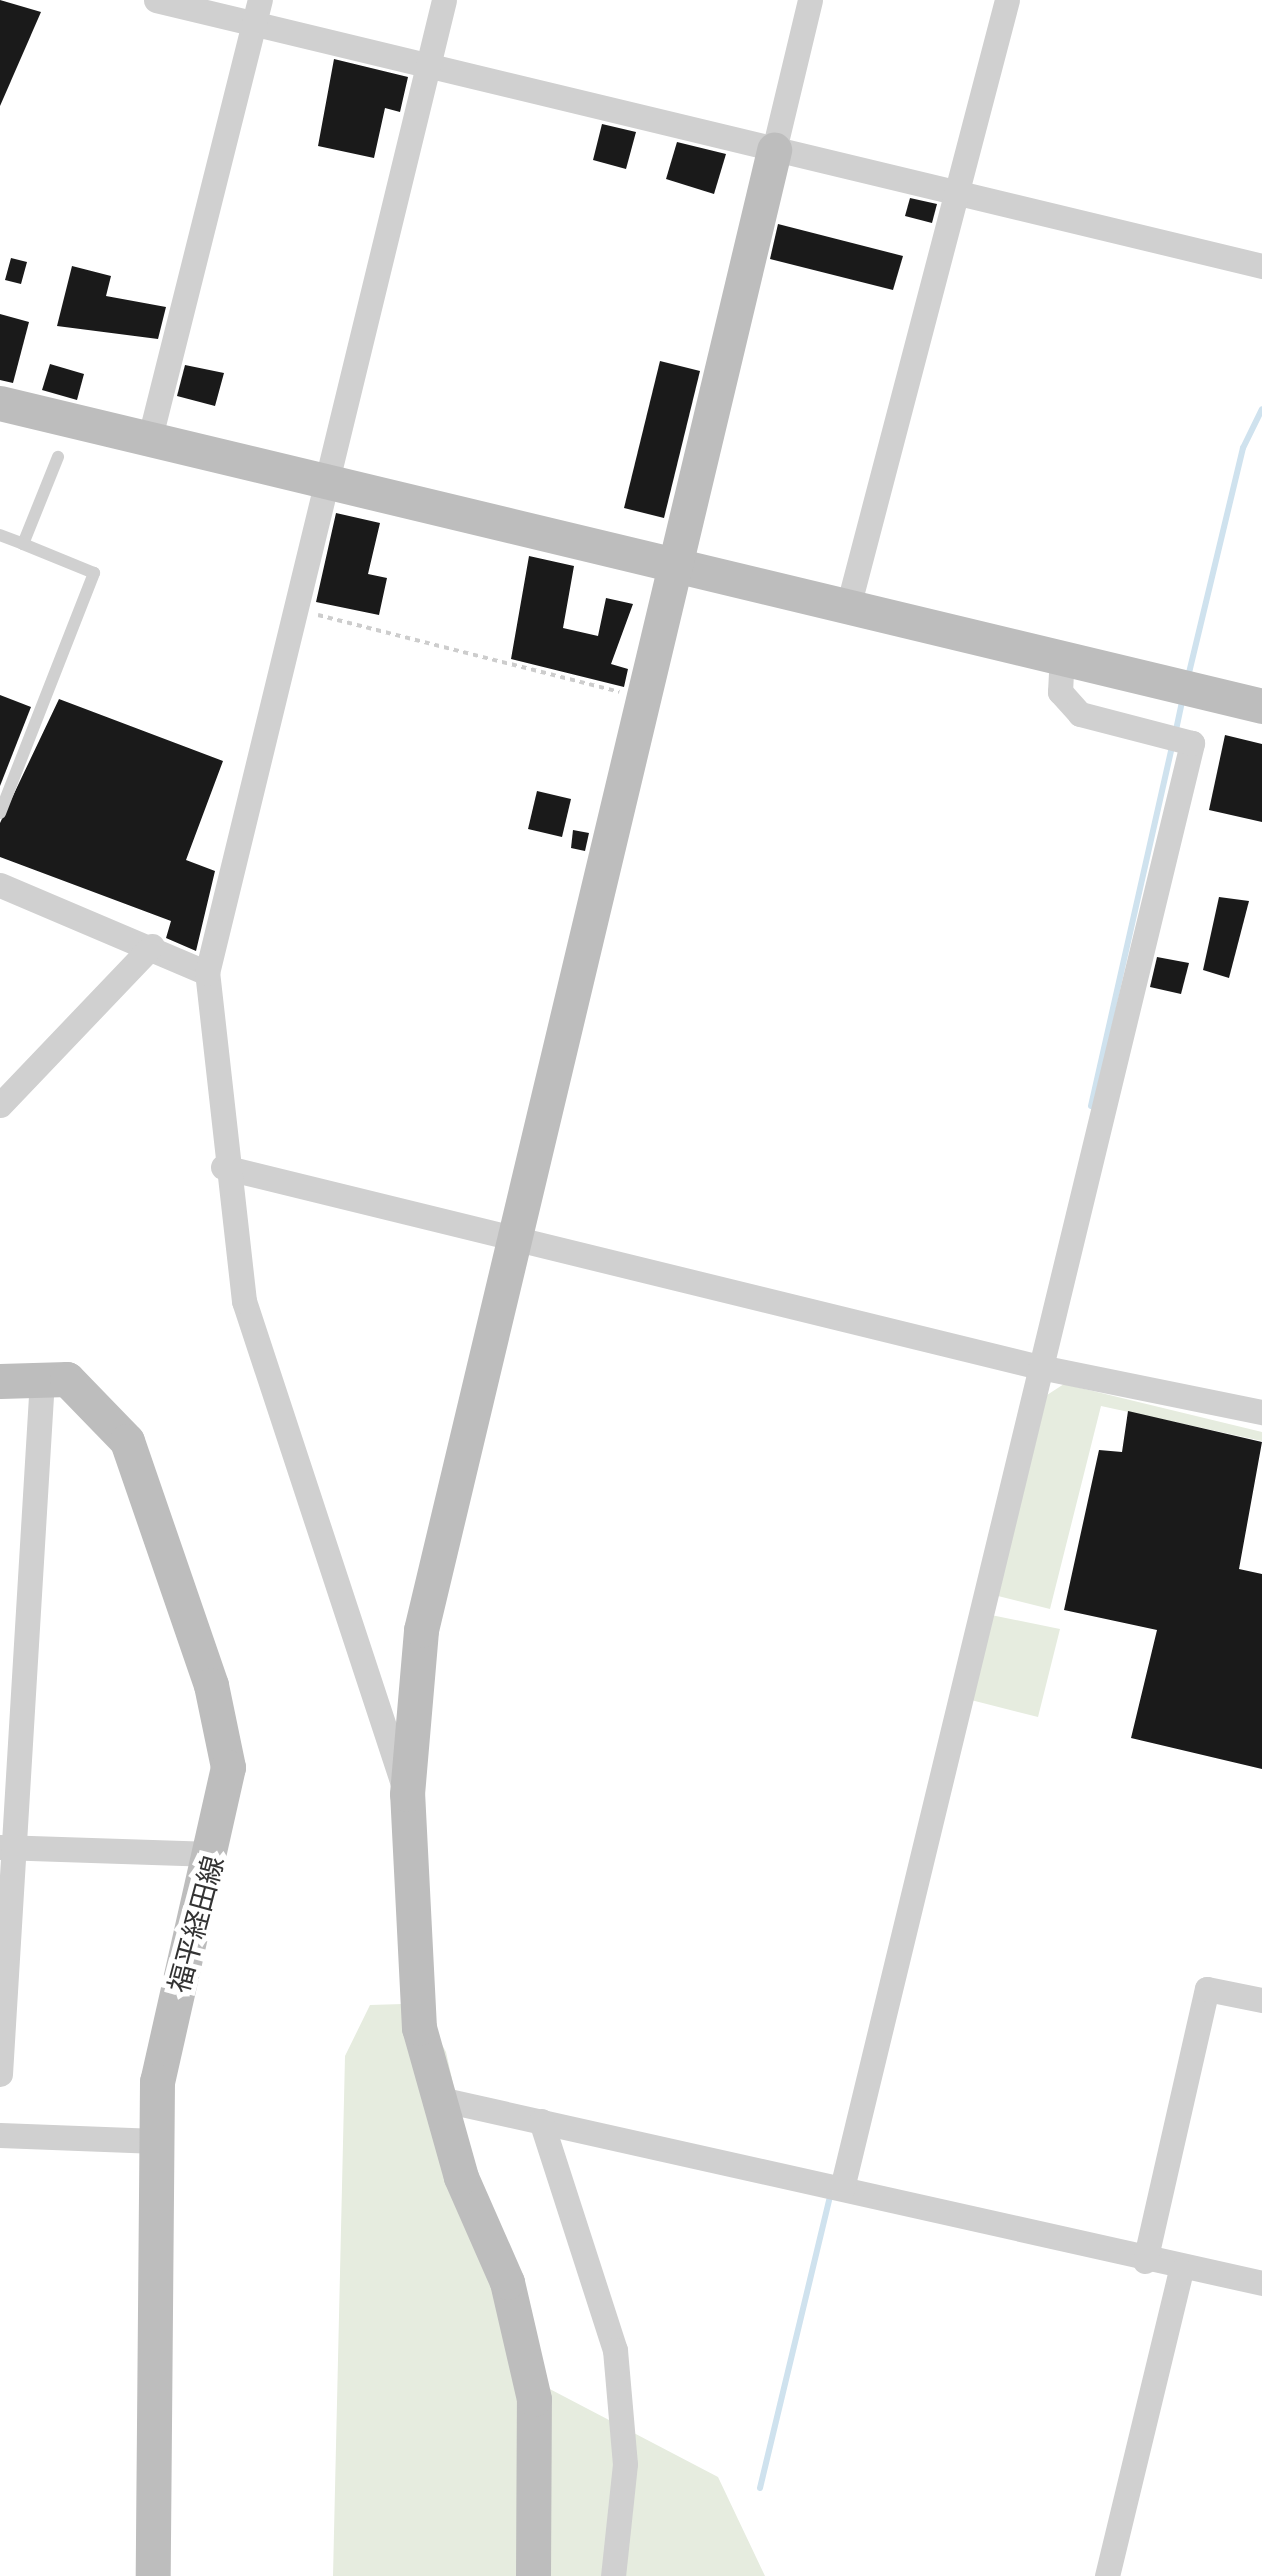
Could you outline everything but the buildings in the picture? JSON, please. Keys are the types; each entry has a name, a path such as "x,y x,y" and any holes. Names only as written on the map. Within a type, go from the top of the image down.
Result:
{"street":[{"path":"156,0 257,12 428,65 1262,266"},
{"path":"407,1794 244,1300 224,1168 207,973 444,0"},
{"path":"533,2576 534,2399 507,2282 436,2098 419,2028 407,1794 420,1630 810,0"},
{"path":"850,603 1007,0"},
{"path":"150,437 257,12"},
{"path":"0,403 676,559 1262,706"},
{"path":"842,2188 1192,742 1080,714 1060,692 1062,657"},
{"path":"0,885 152,946 207,973"},
{"path":"0,1105 152,946"},
{"path":"224,1168 1040,1367 1262,1412"},
{"path":"0,2074 6,1848 42,1378"},
{"name":"福平経田線","path":"0,1382 67,1380 99,1406 146,1488 228,1767 213,1854 157,2081 153,2576"},
{"path":"6,1848 213,1854"},
{"path":"1144,2261 1207,1988 1262,2000"},
{"path":"436,2098 842,2188 1181,2271 1262,2284"},
{"path":"541,2121 615,2350 625,2464 612,2576"},
{"path":"0,2134 157,2141"},
{"path":"1107,2576 1181,2271"}],"lane":[{"path":"23,544 58,457"},
{"path":"0,534 94,573 0,813"}],"path":[{"path":"294,610 642,698"}],"shaded area":[{"path":"1064,1384 1262,1432 1262,1441 1101,1406 1050,1609 998,1596 1047,1395"},
{"path":"991,1615 1060,1629 1038,1717 971,1700"},
{"path":"403,2004 423,2010 446,2052 485,2228 544,2386 718,2477 765,2576 333,2576 345,2056 370,2005"}],"waterway":[{"path":"1188,677 1243,448 1262,409"},
{"path":"1176,730 1183,698"},
{"path":"1091,1106 1173,742"},
{"path":"760,2488 831,2192"}]}
